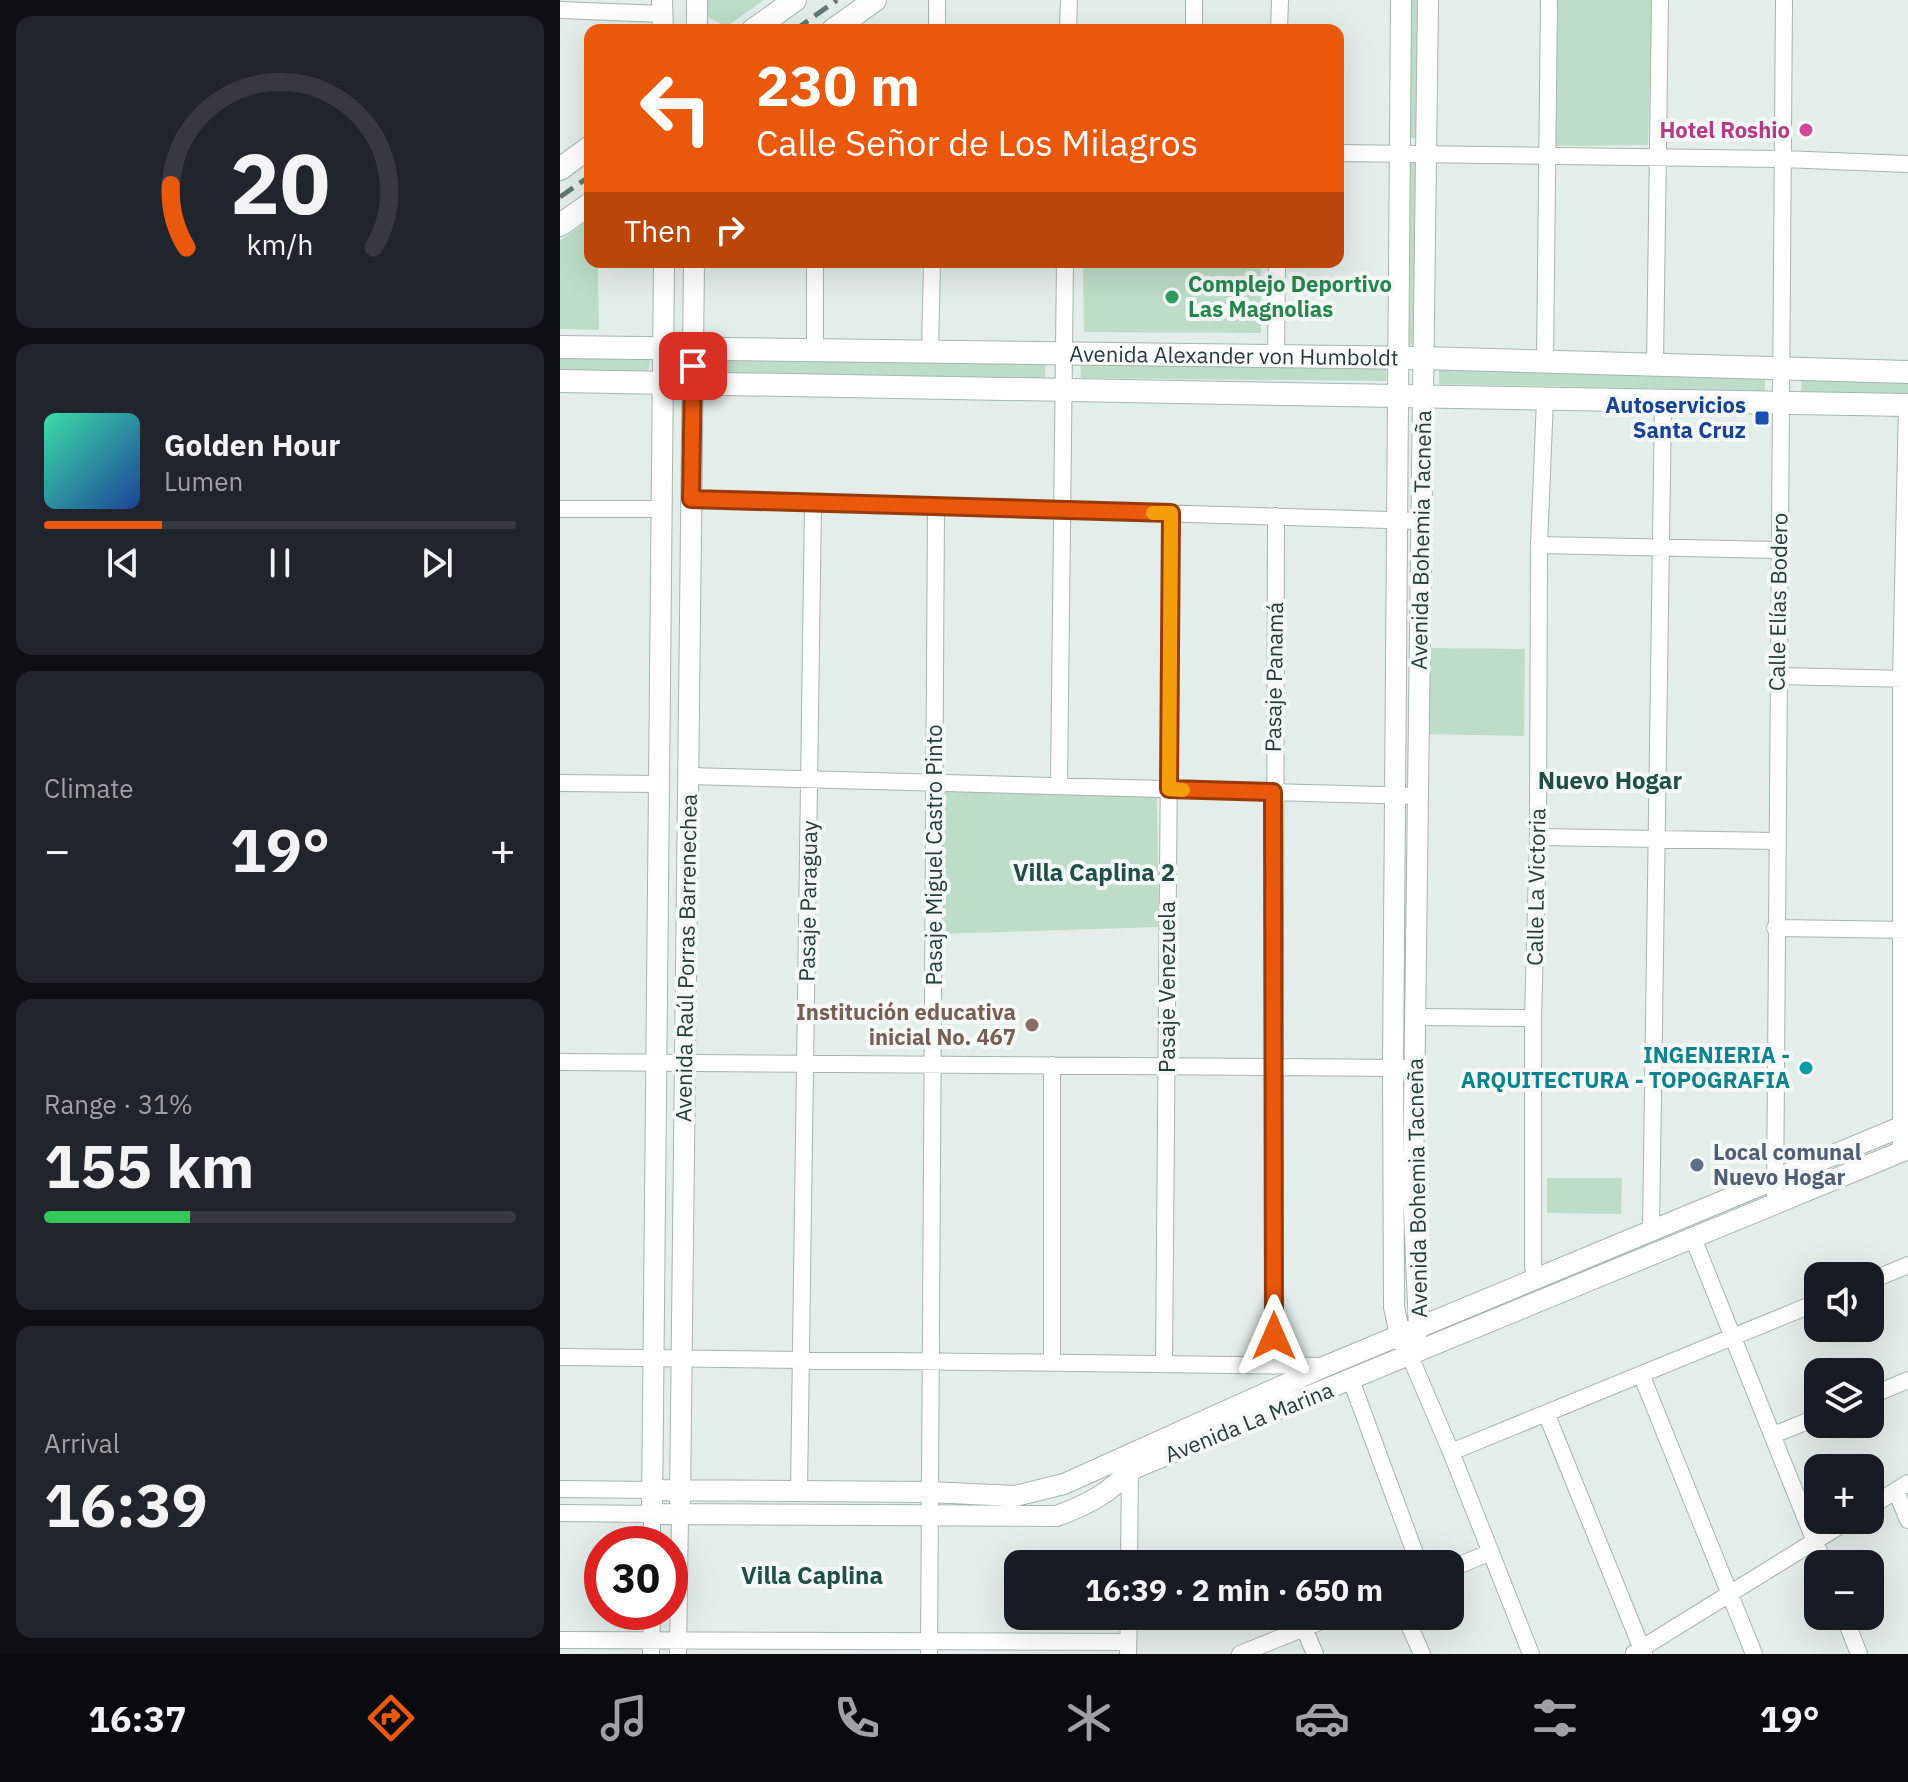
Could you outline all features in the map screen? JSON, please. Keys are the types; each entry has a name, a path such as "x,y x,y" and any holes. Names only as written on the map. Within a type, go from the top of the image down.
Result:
{"main road":[{"path":"761,24 795,0"},
{"path":"841,24 875,0"},
{"path":"560,169 584,151"},
{"path":"560,225 584,208"},
{"name":"Avenida Alexander von Humboldt","path":"560,347 1423,358 1908,372"},
{"name":"Avenida Alexander von Humboldt","path":"560,381 1907,405"}],"street":[{"path":"697,0 697,24"},
{"path":"937,0 937,24"},
{"path":"1068,24 1069,0"},
{"path":"1194,0 1194,24"},
{"path":"1279,24 1280,0"},
{"name":"Avenida Bohemia Tacneña","path":"1401,0 1394,1307 1410,1331"},
{"name":"Avenida Bohemia Tacneña","path":"1409,1354 1428,0"},
{"path":"1545,362 1549,0"},
{"path":"1655,365 1660,0"},
{"name":"Calle Elías Bodero","path":"1775,1204 1784,0"},
{"path":"560,10 663,15"},
{"path":"1344,153 1783,159 1908,164"},
{"name":"Avenida Raúl Porras Barrenechea","path":"652,1526 664,268"},
{"name":"Avenida Raúl Porras Barrenechea","path":"678,1647 694,268"},
{"path":"815,268 815,350"},
{"path":"930,352 932,268"},
{"path":"1059,786 1065,268"},
{"path":"1276,356 1277,268"},
{"name":"Calle La Victoria","path":"1536,1279 1533,1266 1533,1018 1538,837 1539,545 1545,399"},
{"path":"1651,1230 1663,401"},
{"path":"1905,1150 1907,405"},
{"path":"691,499 1421,521"},
{"name":"Pasaje Paraguay","path":"799,1491 813,503"},
{"name":"Pasaje Miguel Castro Pinto","path":"929,1648 936,507"},
{"path":"560,509 662,509"},
{"name":"Pasaje Venezuela","path":"1164,1364 1171,513"},
{"name":"Pasaje Panamá","path":"1274,1366 1276,516"},
{"path":"1539,545 1779,550"},
{"path":"1778,676 1904,679"},
{"path":"688,776 1418,796"},
{"path":"560,783 659,784"},
{"path":"1538,837 1776,841"},
{"path":"1775,928 1905,930"},
{"path":"1415,1017 1533,1018"},
{"path":"560,1062 1415,1068"},
{"path":"1052,1065 1052,1363"},
{"name":"Avenida La Marina","path":"560,1513 1057,1516 1114,1488 1130,1462 1326,1366 1904,1125"},
{"name":"Avenida La Marina","path":"560,1489 929,1492 1015,1496 1064,1484 1351,1380 1905,1150"},
{"path":"1693,1238 1819,1550"},
{"path":"1884,1275 1908,1265"},
{"path":"1451,1452 1804,1308"},
{"path":"1409,1354 1531,1654"},
{"path":"560,1357 1326,1366"},
{"path":"1641,1374 1754,1654"},
{"path":"1351,1380 1414,1550"},
{"path":"1884,1390 1908,1380"},
{"path":"1546,1413 1639,1652 1826,1534"},
{"path":"1773,1435 1804,1423"},
{"path":"1129,1550 1130,1462"},
{"path":"1884,1498 1902,1487 1908,1520"},
{"path":"1464,1563 1491,1552"},
{"path":"1240,1654 1299,1630"},
{"path":"1305,1630 1315,1654"},
{"path":"1411,1630 1422,1654"},
{"path":"1850,1630 1859,1654"},
{"path":"560,1640 651,1647 1128,1648"}],"green space":[{"path":"701,0 764,0 730,24 721,24 701,13"},
{"path":"1409,0 1421,0 1421,138 1410,138"},
{"path":"1558,0 1652,0 1648,145 1556,146"},
{"path":"1410,162 1421,162 1417,344 1406,344"},
{"path":"584,223 584,268 598,268 599,330 560,329 560,241"},
{"name":"Complejo Deportivo Las Magnolias","path":"1083,268 1261,268 1261,333 1084,332"},
{"path":"560,356 651,356 648,371 560,371"},
{"path":"706,356 1046,359 1045,378 705,373"},
{"path":"1080,361 1387,367 1386,381 1081,378"},
{"path":"1439,367 1765,376 1765,391 1439,384"},
{"path":"1802,376 1908,379 1908,396 1801,394"},
{"path":"1430,648 1525,649 1524,736 1429,734"},
{"path":"937,792 1157,793 1159,927 936,934"},
{"path":"1547,1178 1622,1178 1621,1214 1547,1213"}],"railway":[{"path":"803,24 837,0"},
{"path":"560,197 584,180"}],"slow traffic":[{"path":"1153,513 1171,513 1169,789 1183,790"}],"place":[{"name":"Hotel Roshio","path":"1806,130"},
{"name":"Complejo Deportivo Las Magnolias","path":"1172,297"},
{"name":"Autoservicios Santa Cruz","path":"1762,418"},
{"name":"Institución educativa inicial No. 467","path":"1032,1025"},
{"name":"INGENIERIA - ARQUITECTURA - TOPOGRAFIA","path":"1806,1068"},
{"name":"Local comunal Nuevo Hogar","path":"1697,1165"}],"district":[{"name":"Nuevo Hogar","path":"1610,781"},
{"name":"Villa Caplina 2","path":"1094,873"},
{"name":"Villa Caplina","path":"812,1576"}],"route":[{"path":"693,366 691,499 1171,513 1169,789 1273,792 1274,1336"}]}
